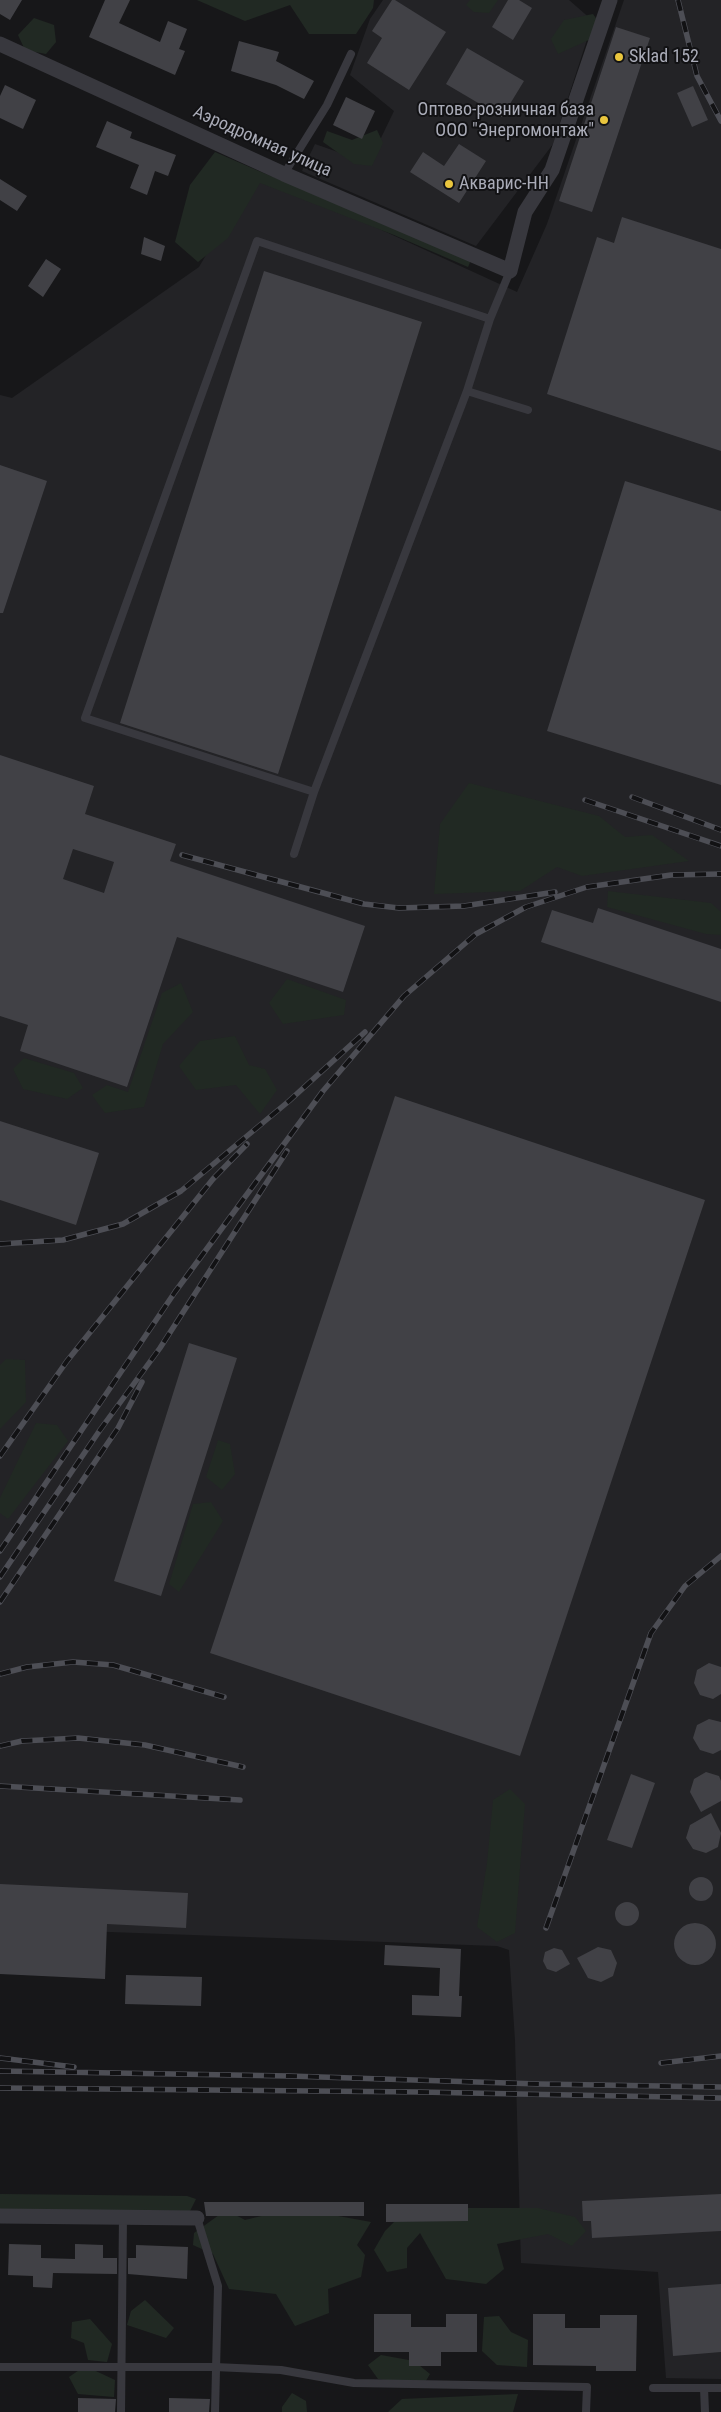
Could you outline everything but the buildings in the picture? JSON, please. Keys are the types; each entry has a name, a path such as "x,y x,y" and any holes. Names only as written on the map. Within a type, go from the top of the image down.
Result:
{"street":[{"path":"510,271 525,212 552,170 610,0"},
{"name":"Аэродромная улица","path":"0,44 284,174 510,271"},
{"path":"0,2216 197,2218"}],"lane":[{"path":"284,174 327,105 351,54"},
{"path":"314,792 85,718 257,241 490,319"},
{"path":"294,854 314,792 467,391 490,319 510,271"},
{"path":"467,391 528,410"},
{"path":"121,2412 123,2218"},
{"path":"197,2218 218,2286 214,2412"},
{"path":"0,2367 215,2367 281,2370 354,2383 587,2387 586,2412"},
{"path":"653,2388 721,2388"},
{"path":"704,2388 705,2412"}],"shaded area":[{"path":"197,0 374,0 373,8 356,34 309,34 290,5 245,21"},
{"path":"383,0 569,0 593,21 553,144 476,246 302,171 315,144 369,163 394,111 350,75 370,19"},
{"path":"470,0 498,0 489,13 474,12 466,5"},
{"path":"624,0 721,0 721,2379 666,2378 658,2272 521,2263 515,2040 509,1950 497,1946 0,1928 0,395 12,398 199,267 255,172 517,292 547,224"},
{"path":"593,14 598,21 591,39 558,54 551,39 564,20"},
{"path":"34,18 54,25 56,42 46,54 25,50 18,35"},
{"path":"377,130 383,143 372,166 354,164 323,142 327,131 352,140"},
{"path":"215,152 472,258 468,267 394,235 260,183 228,238 198,262 175,242 190,185"},
{"path":"469,783 599,816 625,837 652,835 689,861 582,876 557,867 520,891 434,894 440,824"},
{"path":"608,891 711,903 721,912 721,935 706,934 607,907"},
{"path":"287,979 346,1000 344,1015 283,1024 269,1003"},
{"path":"181,983 193,1012 163,1044 144,1107 105,1113 92,1095 107,1085 128,1092 162,993"},
{"path":"235,1036 249,1065 265,1069 277,1090 260,1114 236,1085 196,1090 179,1066 200,1041"},
{"path":"24,1058 74,1073 83,1088 67,1099 23,1089 13,1069"},
{"path":"6,1359 25,1360 26,1402 0,1429 0,1365"},
{"path":"36,1423 57,1425 68,1441 8,1519 0,1513 0,1498"},
{"path":"218,1440 230,1444 235,1474 222,1490 206,1477"},
{"path":"211,1502 223,1521 179,1592 169,1584 193,1504"},
{"path":"510,1789 525,1804 515,1933 497,1942 477,1927 487,1863 493,1800"},
{"path":"0,2194 187,2196 196,2199 189,2213 0,2214"},
{"path":"294,2208 371,2222 357,2245 365,2255 361,2277 328,2289 329,2313 295,2326 276,2294 229,2289 213,2254 193,2245 194,2233 226,2210 245,2220"},
{"path":"415,2208 538,2208 575,2217 586,2231 572,2246 548,2234 497,2244 504,2269 486,2284 446,2279 420,2233 407,2248 407,2268 387,2272 374,2250 385,2231 399,2217"},
{"path":"145,2300 174,2328 166,2338 127,2325 131,2311"},
{"path":"499,2316 511,2332 528,2340 527,2367 497,2365 482,2351 484,2317"},
{"path":"90,2319 112,2344 107,2362 88,2360 84,2343 71,2338 72,2322"},
{"path":"381,2355 414,2361 430,2374 424,2384 378,2379 368,2365"},
{"path":"85,2366 115,2380 114,2397 78,2394 69,2377"},
{"path":"292,2393 306,2401 307,2412 282,2412 282,2407"},
{"path":"518,2394 513,2412 388,2412 402,2399"}],"railway":[{"path":"678,0 697,76 721,121"},
{"path":"632,797 721,830"},
{"path":"585,800 721,846"},
{"path":"182,855 364,904 399,908 464,906 555,892"},
{"path":"0,1551 175,1292 323,1091 404,996 476,934 526,907 587,887 671,875 721,874"},
{"path":"0,1244 63,1240 123,1224 181,1191 289,1101 365,1032"},
{"path":"0,1456 67,1361 213,1179 247,1144"},
{"path":"0,1577 100,1430 160,1348 287,1151"},
{"path":"0,1602 118,1428 142,1382"},
{"path":"546,1928 651,1633 685,1586 721,1556"},
{"path":"0,1674 27,1667 73,1662 113,1665 224,1697"},
{"path":"0,1746 22,1741 78,1738 145,1745 243,1767"},
{"path":"0,1786 240,1800"},
{"path":"661,2063 721,2056"},
{"path":"0,2058 74,2067"},
{"path":"0,2071 721,2087"},
{"path":"0,2088 419,2092 721,2098"}],"place":[{"name":"Sklad 152","path":"619,57"},
{"name":"Оптово-розничная база ООО \"Энергомонтаж\"","path":"604,120"},
{"name":"Акварис-НН","path":"449,184"}]}
